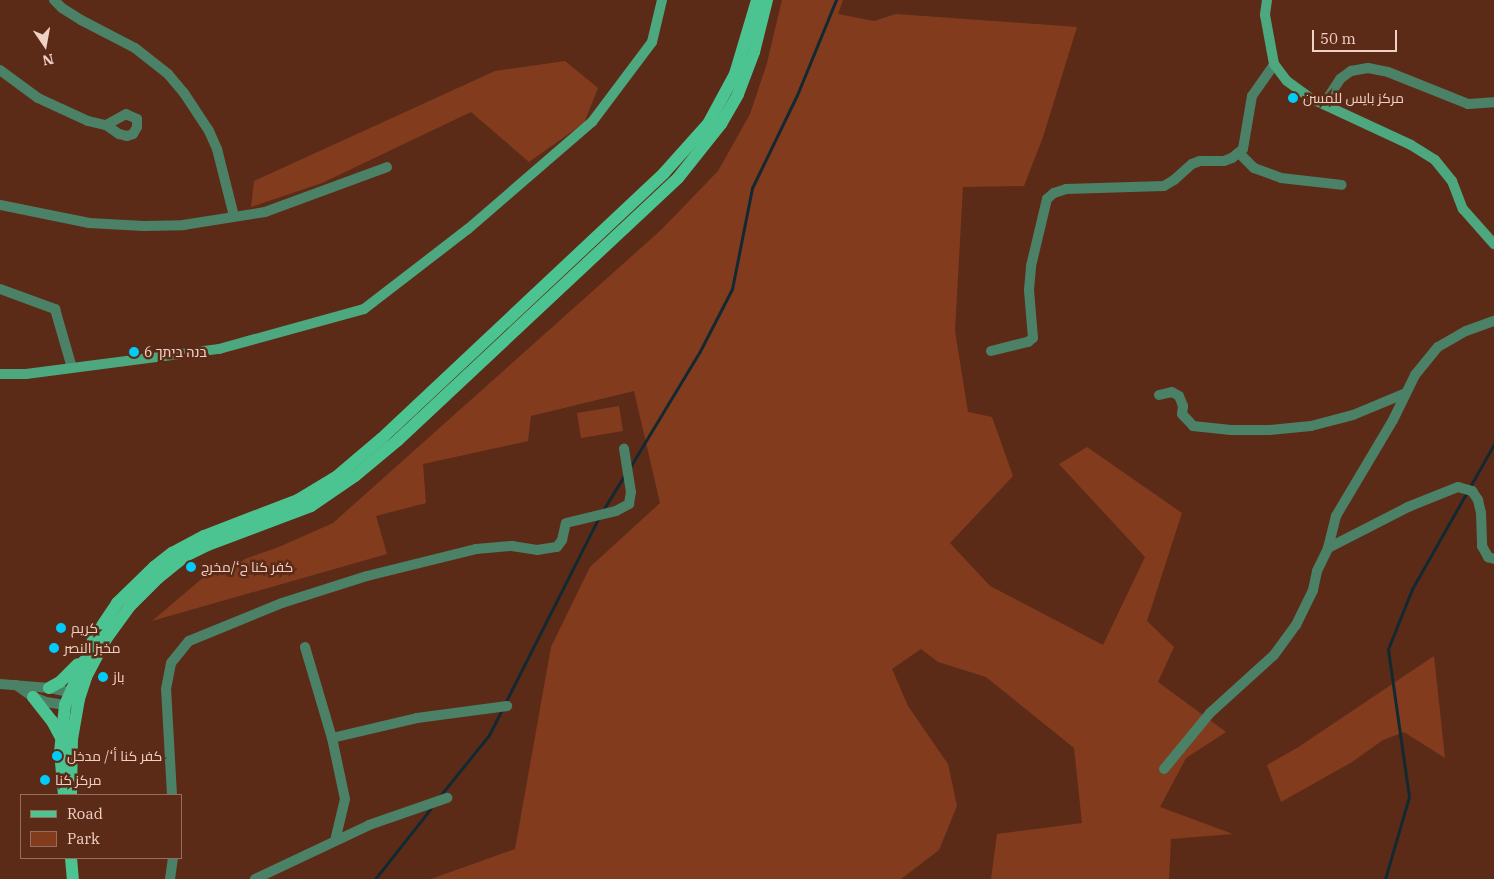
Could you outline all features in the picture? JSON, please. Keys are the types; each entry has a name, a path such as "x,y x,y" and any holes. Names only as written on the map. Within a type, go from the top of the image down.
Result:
{"main road":[{"path":"71,794 74,696 86,655 104,619 117,603 154,567 172,553 204,536 298,500 319,488 357,461 664,173 708,124 735,74 757,0"},
{"path":"64,794 60,736 65,705 74,696 86,677 119,618 158,578 185,556 208,545 311,506 355,476 398,440 678,178 721,124 738,94 754,52 766,0"},
{"path":"50,688 71,673 86,655"},
{"path":"32,697 52,721 60,736"},
{"path":"71,859 73,879"}],"street":[{"path":"54,0 62,8 81,20 135,48 168,74 184,93 205,124 217,149 234,216"},
{"path":"0,374 26,374 219,349 364,309 468,229 592,122 652,42 662,0"},
{"path":"1267,0 1265,14 1274,64 1287,81 1312,99 1411,145 1436,160 1452,181 1463,209 1494,244"},
{"path":"991,351 1028,342 1033,338 1029,290 1031,266 1047,199 1054,193 1066,188 1164,186 1192,164 1200,161 1224,161 1239,153 1245,142 1252,96 1274,64"},
{"path":"1324,104 1340,79 1351,72 1368,68 1388,72 1468,104 1494,102"},
{"path":"0,70 38,98 63,111 88,121 106,125"},
{"path":"1239,153 1254,168 1281,178 1342,185"},
{"path":"0,205 89,224 184,225 265,212 387,166"},
{"path":"0,289 55,308 72,368"},
{"path":"1164,769 1210,713 1274,655 1296,626 1313,590 1317,570 1328,548 1336,516 1415,375 1438,347 1466,331 1494,321"},
{"path":"1159,395 1172,392 1179,396 1183,406 1182,414 1193,426 1231,430 1269,430 1311,426 1353,415 1406,393"},
{"path":"172,794 166,689 171,663 189,640 282,603 376,574 476,549 512,546 537,550 557,547 562,540 566,523 616,511 629,504 631,492 624,449"},
{"path":"1328,548 1408,507 1458,487 1472,491 1478,500 1481,513 1482,546 1488,557 1494,559"},
{"path":"305,647 332,738 345,799 335,842"},
{"path":"0,684 50,688 74,696"},
{"path":"16,685 32,697 65,705"},
{"path":"332,738 417,718 507,706"},
{"path":"254,879 369,825 447,798"},
{"path":"170,879 173,859"}],"green space":[{"path":"782,0 843,0 838,14 874,21 896,14 1077,27 1043,137 1024,186 963,187 955,331 968,412 992,417 1013,476 950,543 990,586 1103,645 1145,557 1059,464 1087,447 1182,513 1147,621 1174,647 1158,682 1226,732 1186,758 1160,807 1233,834 1171,839 1169,879 991,879 997,834 1082,823 1074,748 986,677 938,662 921,649 892,669 908,706 948,764 957,806 939,850 901,879 431,879 515,849 551,647 590,567 660,503 634,391 531,416 528,441 423,464 426,503 376,516 387,554 152,621 211,571 279,547 333,523 661,230 718,171 750,114 767,63"},
{"path":"565,61 598,88 584,123 529,162 471,112 322,183 251,207 254,181 495,71"},
{"path":"619,406 623,431 581,438 577,413"},
{"path":"1434,656 1445,758 1404,732 1383,740 1352,762 1281,802 1267,765 1297,748"}],"waterway":[{"path":"630,467 700,351 732,289 752,188 797,95 836,0"},
{"path":"1385,879 1409,797 1388,649 1412,589 1494,444"},
{"path":"602,512 625,474"},
{"path":"505,703 598,519"},
{"path":"439,797 489,735 502,709"},
{"path":"375,879 431,808"}],"place":[{"name":"مركز بايس للمسن","path":"1293,98"},
{"name":"בנה ביתך 6","path":"134,352"},
{"name":"كفر كنا ح‘/مخرج","path":"191,567"},
{"name":"كريم","path":"61,628"},
{"name":"مخبز النصر","path":"54,648"},
{"name":"باز","path":"103,677"},
{"name":"كفر كنا أ‘/ مدخل","path":"57,756"},
{"name":"مركز كنا","path":"45,780"}]}
